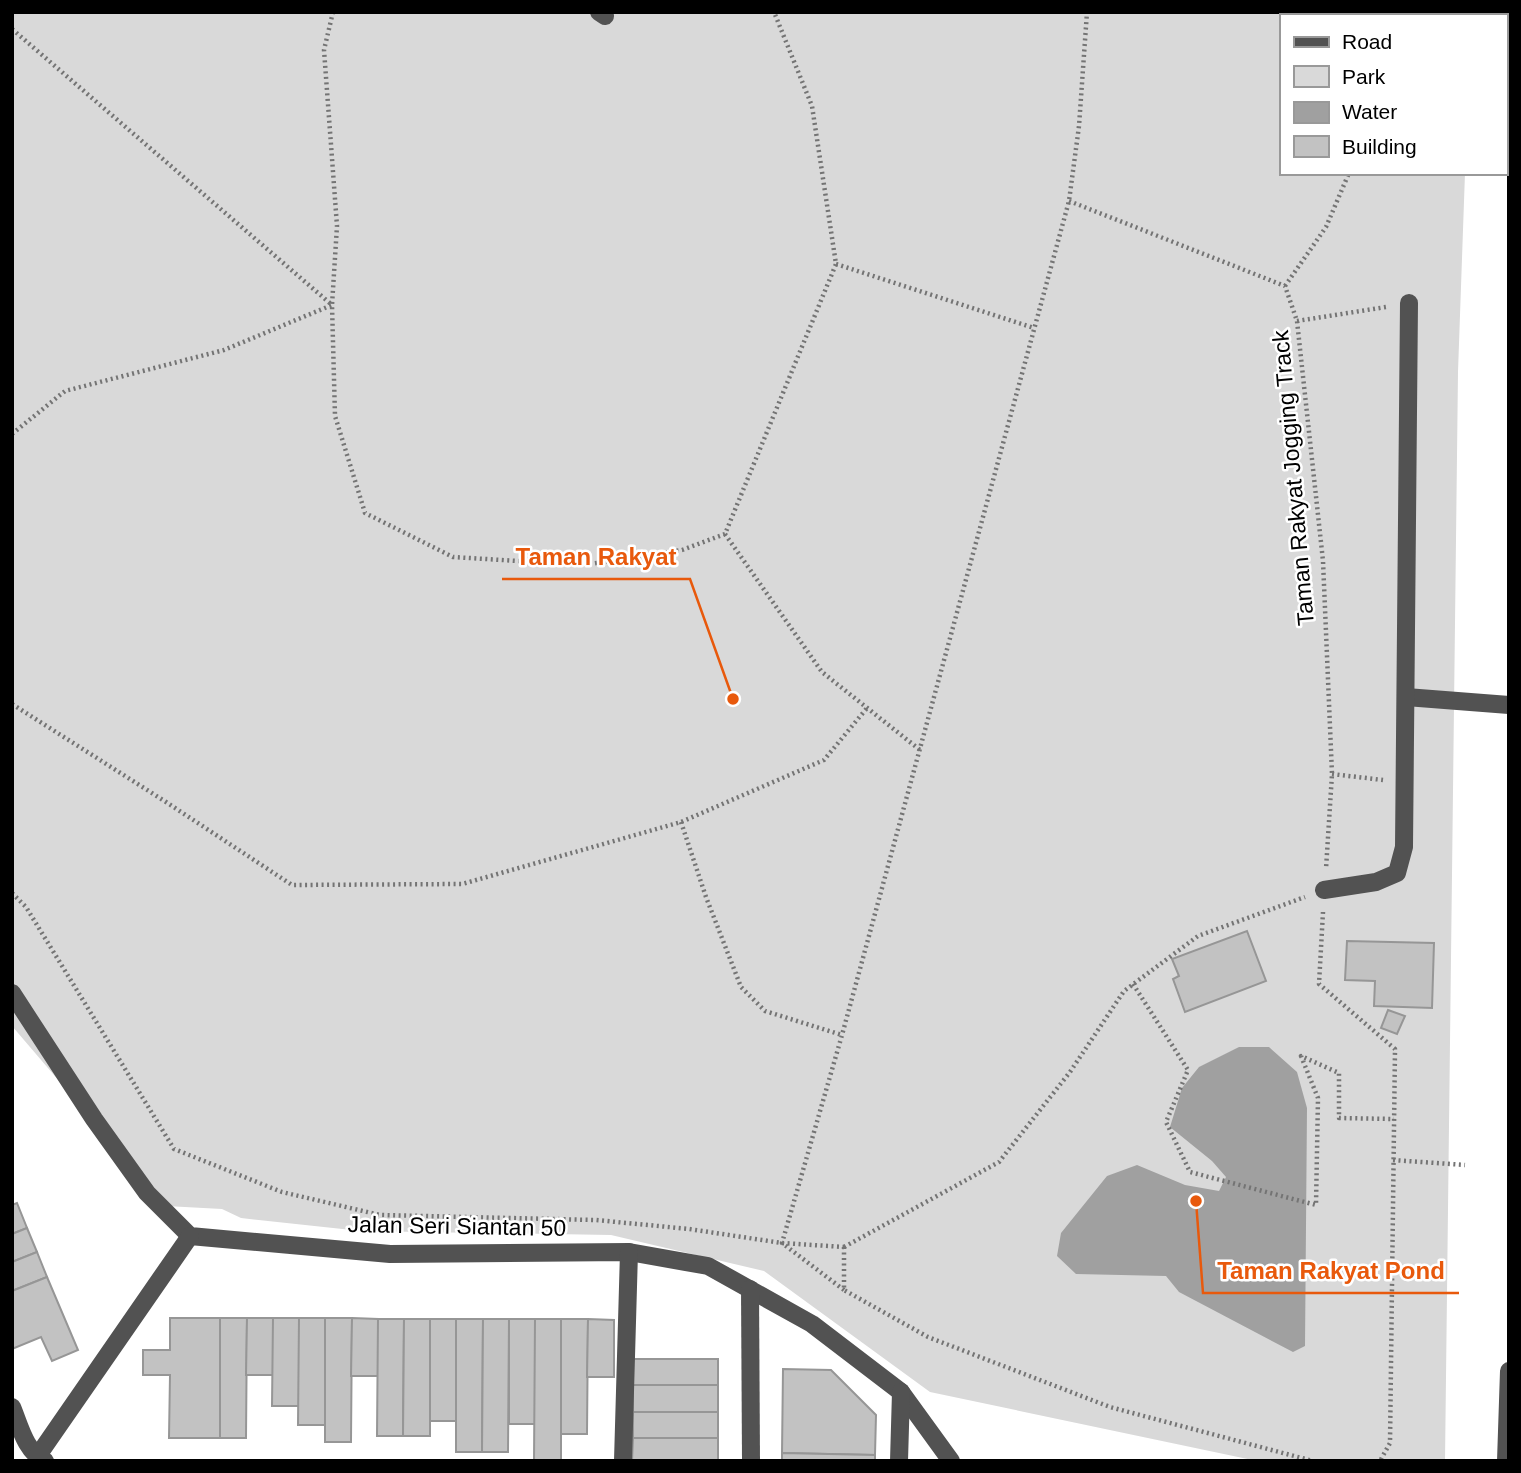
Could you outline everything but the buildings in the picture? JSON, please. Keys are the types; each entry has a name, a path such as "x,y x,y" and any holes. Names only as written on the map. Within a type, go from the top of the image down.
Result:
{"street":[{"path":"1324,890 1376,882 1397,873 1404,847 1409,303"},
{"path":"1406,697 1509,705"},
{"path":"12,993 94,1119 147,1193 190,1236 41,1459 26,1443 12,1407"},
{"name":"Jalan Seri Siantan 50","path":"190,1236 390,1254 628,1252 708,1266 812,1324 901,1392 951,1461"},
{"path":"623,1461 628,1252"},
{"path":"750,1289 751,1461"},
{"path":"1506,1461 1509,1371"},
{"path":"899,1461 901,1392"}],"path":[{"path":"333,12 324,50 337,226 332,305 335,416 365,513 453,557 583,565 682,550 725,534 836,264 812,106 774,12"},
{"path":"782,1243 842,1035 1069,201 1079,126 1087,12"},
{"path":"12,29 332,305"},
{"path":"1069,201 1284,286 1326,227 1348,175"},
{"path":"836,264 1034,328"},
{"name":"Taman Rakyat Jogging Track","path":"1284,286 1297,320 1323,561 1332,774 1319,984 1395,1049 1390,1443 1380,1461"},
{"path":"1297,320 1409,303"},
{"path":"12,434 65,391 224,350 332,305"},
{"path":"725,534 822,672 920,750"},
{"path":"12,704 292,885 462,884 681,822 824,760 867,708"},
{"path":"1332,774 1405,783"},
{"path":"681,822 706,897 741,986 765,1011 842,1035"},
{"path":"12,892 26,907 174,1149 282,1192 380,1215 596,1220 689,1229 782,1243 844,1247 999,1162 1070,1072 1124,991 1133,984 1198,936 1324,890"},
{"path":"1133,984 1188,1070 1166,1122 1189,1172 1316,1205 1318,1098 1301,1056 1339,1073 1339,1118 1394,1119"},
{"path":"1393,1160 1465,1165"},
{"path":"782,1243 844,1290 928,1337 1110,1407 1313,1461"},
{"path":"844,1247 844,1290"}],"green space":[{"path":"12,12 1472,12 1280,14 1280,175 1465,175 1458,372 1445,1461 1257,1461 930,1392 764,1271 611,1235 361,1231 241,1218 222,1209 166,1206 12,1026"}],"water":[{"path":"1239,1047 1269,1047 1297,1072 1307,1108 1305,1346 1293,1352 1179,1292 1166,1276 1076,1274 1057,1256 1061,1233 1107,1176 1137,1165 1185,1185 1219,1191 1226,1177 1212,1161 1170,1127 1182,1088 1199,1067"}],"place":[{"name":"Taman Rakyat","path":"733,699"},
{"name":"Taman Rakyat Pond","path":"1196,1201"}]}
